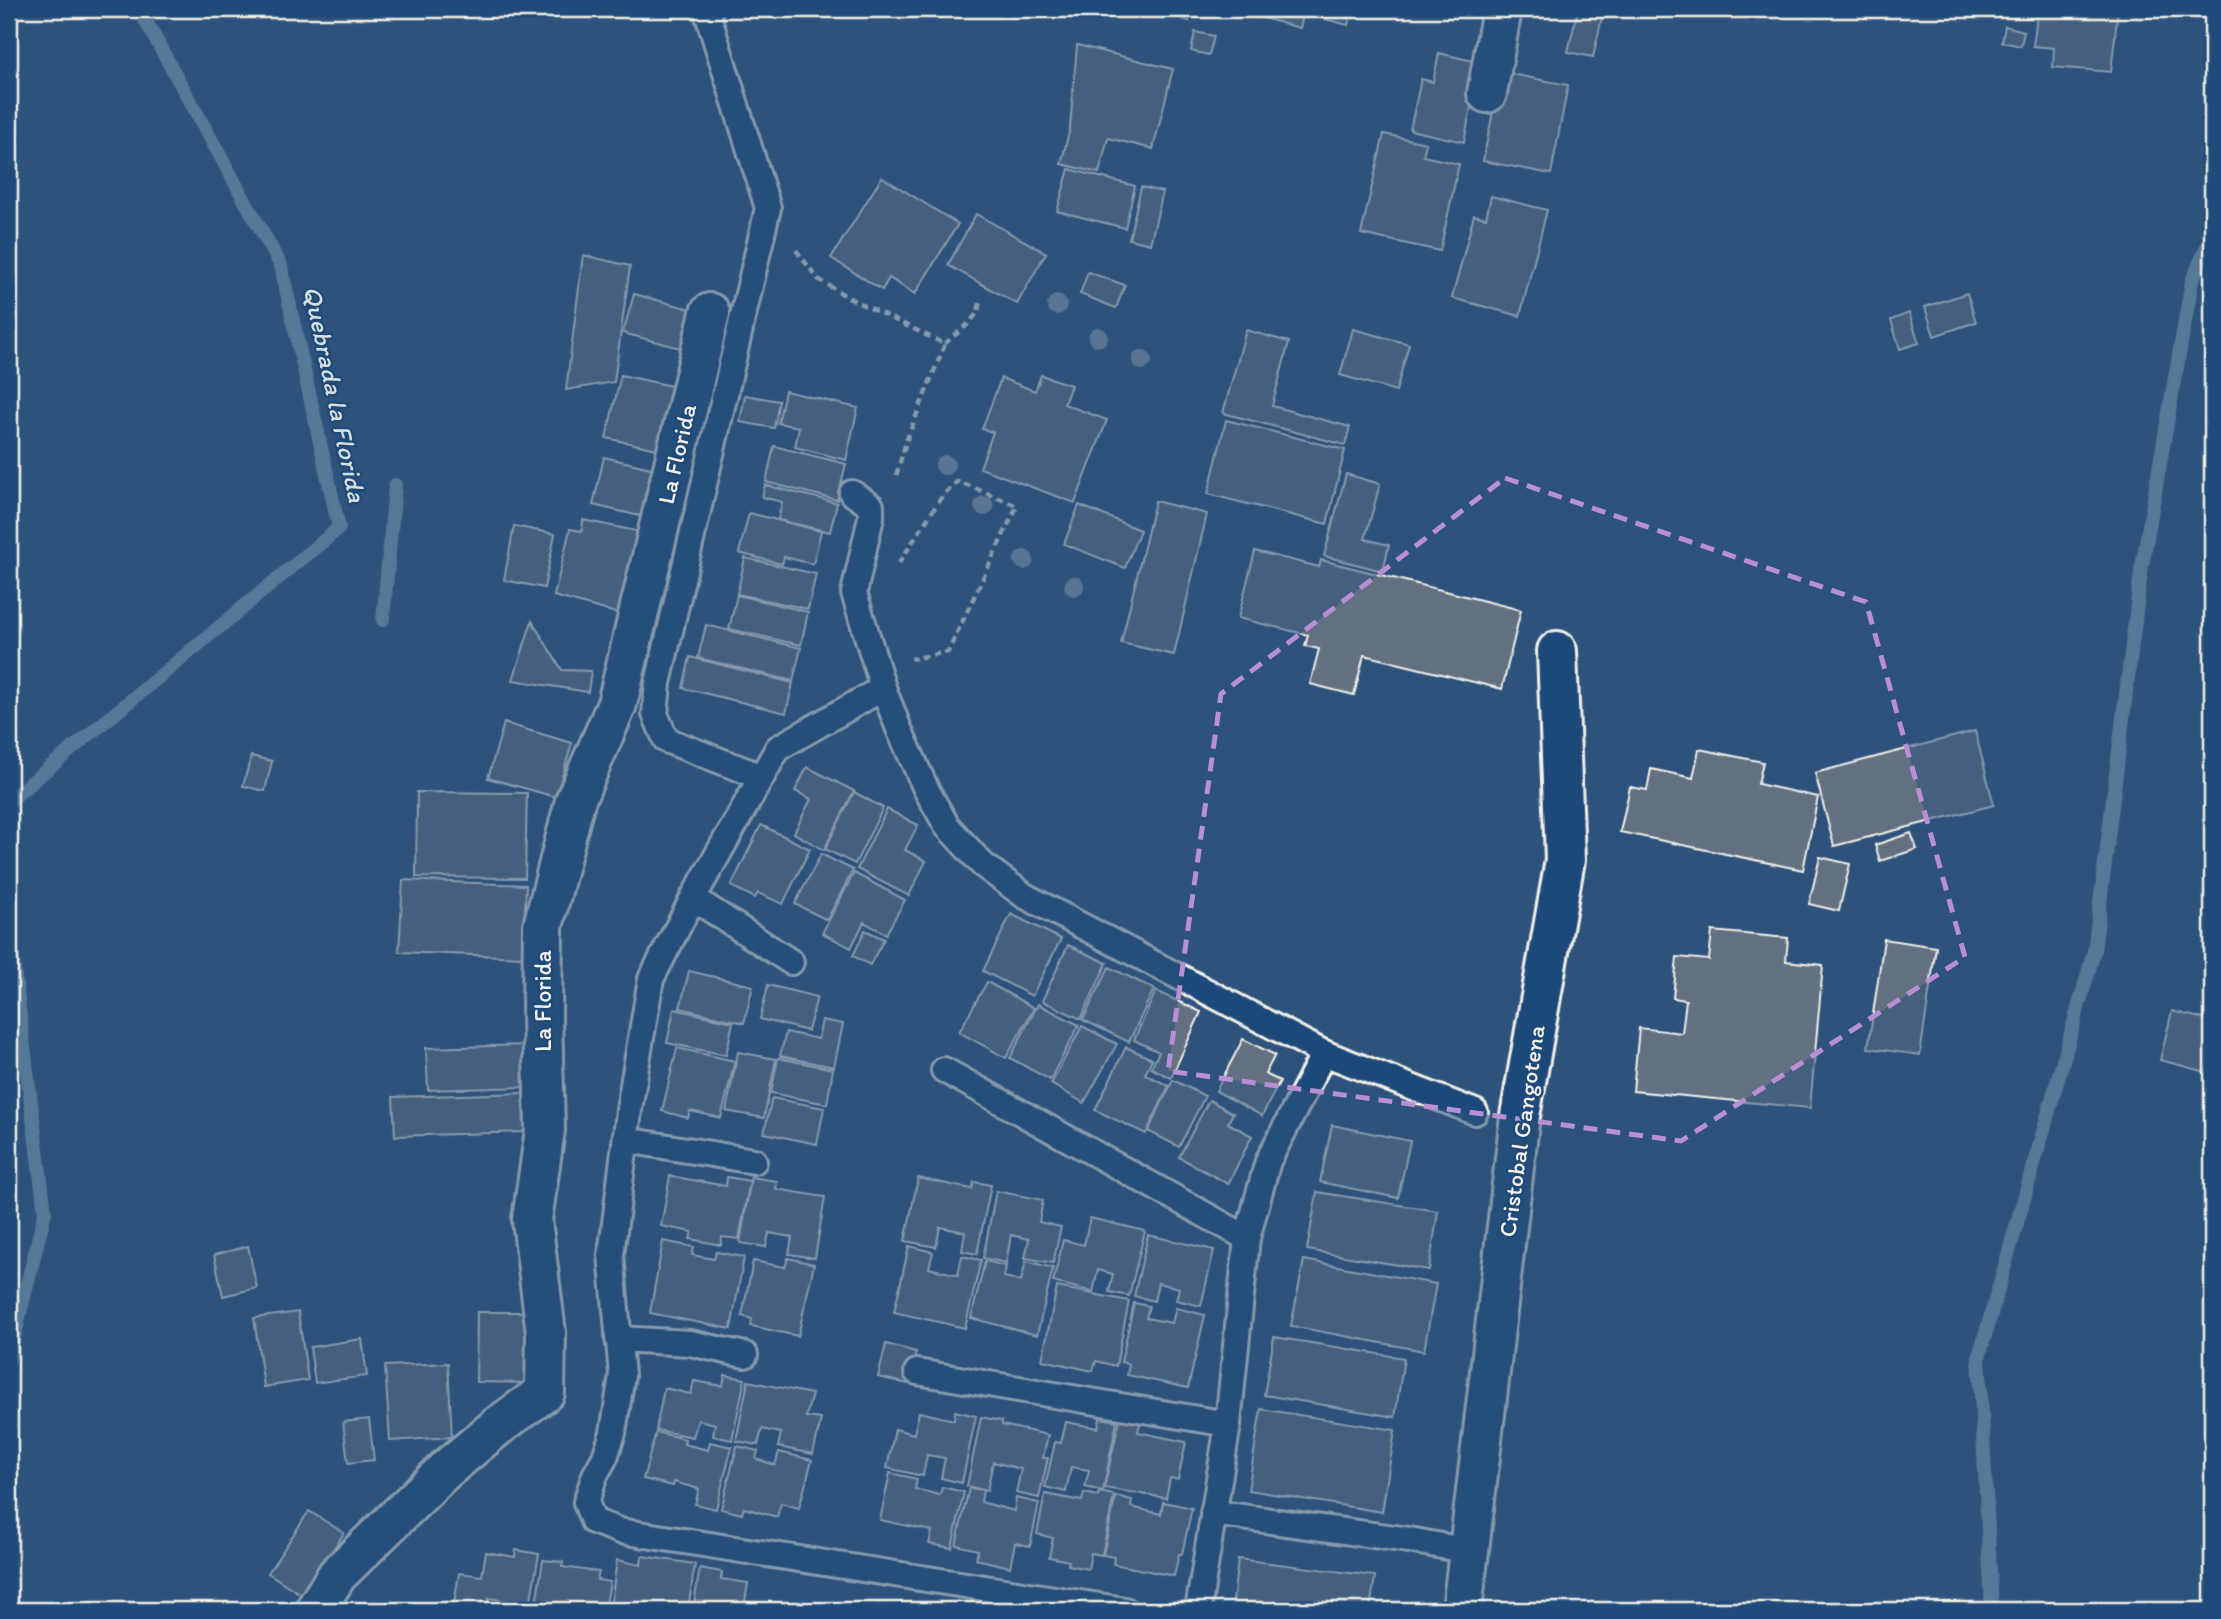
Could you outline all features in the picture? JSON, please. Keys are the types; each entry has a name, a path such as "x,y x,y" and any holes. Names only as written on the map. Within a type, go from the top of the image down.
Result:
{"street":[{"path":"1487,93 1502,9"},
{"name":"La Florida","path":"315,1610 337,1575 444,1471 498,1426 545,1392 546,1333 533,1220 545,1130 543,926 575,801 617,704 710,313"},
{"name":"Cristobal Gangotena","path":"1462,1610 1520,1116 1565,860 1557,651"}],"lane":[{"path":"706,9 768,208 658,683 655,714 666,740 762,777"},
{"path":"852,493 871,506 871,517 854,593 879,677 926,789 947,826 983,865 1025,896 1324,1053 1475,1112"},
{"path":"879,677 778,748 693,898 651,979 611,1255 622,1375 613,1433 586,1502 593,1521 620,1531 1125,1610"},
{"path":"693,898 791,962"},
{"path":"1198,1610 1228,1424 1247,1238 1268,1161 1324,1053"},
{"path":"944,1070 1247,1238"},
{"path":"626,1140 754,1161"},
{"path":"618,1339 690,1343 745,1355"},
{"path":"917,1372 1228,1424"},
{"path":"1213,1513 1469,1551"}],"path":[{"path":"768,208 818,279 851,299 945,344"},
{"path":"896,485 895,476 907,439 945,344 970,323 981,307 981,299"},
{"path":"858,607 904,558 943,495 958,481 1017,506 948,652 879,677"}],"highlighted area":[{"path":"1505,478 1866,602 1965,957 1681,1141 1168,1071 1221,694"}],"building":[{"path":"1068,9 1102,9 1099,18"},
{"path":"1150,9 1192,9 1189,21"},
{"path":"1249,9 1305,9 1300,28 1248,14"},
{"path":"1323,9 1352,9 1348,25 1321,18"},
{"path":"1578,9 1604,9 1593,57 1568,52"},
{"path":"2015,9 2034,9 2033,15 2014,13"},
{"path":"2038,9 2118,9 2111,72 2053,67 2054,48 2033,46"},
{"path":"2005,26 2024,31 2021,46 2002,42"},
{"path":"1195,32 1214,36 1209,55 1191,51"},
{"path":"1077,45 1173,69 1153,149 1108,138 1099,173 1061,164 1070,128"},
{"path":"1439,53 1473,61 1467,90 1474,92 1464,142 1410,130 1421,79 1433,82"},
{"path":"1501,72 1568,85 1551,174 1483,161"},
{"path":"1384,134 1426,143 1423,156 1459,164 1440,251 1361,234"},
{"path":"1069,169 1135,186 1125,228 1057,211"},
{"path":"882,177 958,224 915,294 889,278 882,290 831,258"},
{"path":"1141,187 1163,192 1150,244 1129,239"},
{"path":"1491,196 1547,210 1520,316 1452,298 1474,215 1486,218"},
{"path":"976,214 1046,253 1017,304 948,265"},
{"path":"583,255 630,266 614,382 566,390"},
{"path":"1088,272 1125,285 1116,308 1080,294"},
{"path":"1967,293 1976,322 1934,336 1925,307"},
{"path":"634,294 694,310 684,349 623,333"},
{"path":"1909,313 1919,343 1900,349 1891,320"},
{"path":"1353,329 1409,344 1396,391 1340,375"},
{"path":"1246,330 1289,342 1272,406 1350,427 1345,445 1223,413"},
{"path":"621,375 685,389 671,452 606,438"},
{"path":"1041,375 1071,385 1064,404 1107,420 1075,503 980,468 993,432 982,429 1001,378 1035,391"},
{"path":"785,391 858,408 846,460 795,447 799,427 778,423"},
{"path":"745,395 779,401 774,428 740,422"},
{"path":"1226,420 1345,450 1327,524 1208,494"},
{"path":"774,446 846,464 837,500 766,482"},
{"path":"604,457 655,469 644,517 593,505"},
{"path":"1346,474 1380,484 1365,539 1389,545 1383,571 1324,556"},
{"path":"765,485 837,503 830,532 778,520 782,502 762,497"},
{"path":"1155,501 1207,514 1174,655 1121,643"},
{"path":"1079,505 1140,530 1125,568 1064,544"},
{"path":"749,513 821,531 813,564 784,557 782,564 739,553"},
{"path":"583,520 655,535 634,618 554,596 570,529 582,531"},
{"path":"514,526 555,534 544,588 504,580"},
{"path":"1255,551 1319,567 1321,560 1521,610 1502,689 1364,655 1354,695 1310,684 1319,649 1305,646 1308,635 1238,618"},
{"path":"745,558 816,574 808,609 737,594"},
{"path":"737,595 808,612 801,645 729,629"},
{"path":"532,621 562,670 591,671 588,692 513,680"},
{"path":"706,625 801,648 793,681 698,658"},
{"path":"690,657 793,683 786,713 683,688"},
{"path":"504,723 572,743 556,797 488,778"},
{"path":"1975,731 1994,805 1834,846 1815,773"},
{"path":"1699,749 1763,762 1758,784 1818,797 1803,870 1620,832 1630,787 1647,790 1651,769 1693,778"},
{"path":"251,756 272,761 265,791 243,786"},
{"path":"807,767 854,791 824,850 794,833 811,799 795,791"},
{"path":"417,792 527,793 525,878 416,877"},
{"path":"854,792 883,808 855,864 825,849"},
{"path":"887,809 918,825 905,850 926,861 909,896 857,869"},
{"path":"761,825 810,849 783,904 758,893 755,898 731,886"},
{"path":"1911,833 1917,849 1880,861 1875,845"},
{"path":"821,854 853,870 827,920 795,904"},
{"path":"1820,857 1850,864 1839,911 1809,904"},
{"path":"854,873 905,900 886,934 864,922 851,948 822,933"},
{"path":"403,880 526,885 523,957 399,952"},
{"path":"1011,914 1061,939 1032,996 983,971"},
{"path":"865,930 884,939 870,965 853,956"},
{"path":"1712,931 1788,938 1786,961 1823,965 1810,1108 1633,1091 1639,1028 1682,1033 1686,1000 1673,998 1677,957 1709,960"},
{"path":"1884,939 1936,947 1920,1055 1868,1048"},
{"path":"1068,945 1107,963 1081,1019 1042,1001"},
{"path":"1109,967 1154,989 1129,1042 1083,1020"},
{"path":"689,971 753,986 744,1023 680,1008"},
{"path":"987,982 1034,1008 1006,1058 959,1032"},
{"path":"768,985 817,997 808,1031 760,1019"},
{"path":"1156,991 1201,1012 1171,1078 1151,1068 1159,1052 1134,1040"},
{"path":"1038,1004 1079,1025 1050,1080 1010,1058"},
{"path":"674,1009 733,1022 726,1055 667,1043"},
{"path":"2172,1011 2212,1021 2212,1048 2206,1072 2160,1060"},
{"path":"822,1020 843,1024 834,1067 780,1056 786,1032 818,1039"},
{"path":"1082,1026 1117,1044 1084,1103 1051,1084"},
{"path":"1243,1039 1275,1055 1265,1074 1280,1081 1262,1116 1216,1091"},
{"path":"526,1045 527,1087 428,1090 426,1048"},
{"path":"1126,1047 1152,1059 1145,1074 1169,1086 1146,1134 1095,1110"},
{"path":"677,1048 735,1061 721,1118 690,1111 688,1118 662,1111"},
{"path":"738,1052 776,1059 764,1118 726,1111"},
{"path":"778,1058 833,1069 827,1104 771,1093"},
{"path":"1173,1080 1205,1096 1179,1147 1148,1131"},
{"path":"524,1093 525,1132 395,1136 393,1097"},
{"path":"772,1098 824,1108 817,1144 764,1133"},
{"path":"1209,1100 1233,1113 1228,1123 1252,1136 1228,1184 1179,1157"},
{"path":"1332,1125 1410,1141 1398,1198 1320,1182"},
{"path":"670,1176 726,1186 727,1177 750,1181 739,1239 722,1237 721,1245 690,1239 692,1232 661,1226"},
{"path":"751,1177 777,1181 776,1189 825,1197 815,1258 789,1254 792,1237 769,1233 766,1247 740,1243"},
{"path":"918,1178 972,1189 974,1182 991,1185 977,1254 962,1251 965,1232 940,1227 936,1247 905,1241"},
{"path":"996,1191 1043,1200 1039,1222 1061,1227 1053,1263 1025,1258 1029,1239 1011,1235 1006,1263 983,1258"},
{"path":"1317,1192 1438,1211 1429,1270 1307,1250"},
{"path":"1090,1218 1145,1231 1129,1296 1109,1292 1113,1274 1098,1270 1093,1292 1053,1282 1063,1240 1084,1245"},
{"path":"1148,1235 1214,1250 1201,1306 1176,1300 1179,1288 1158,1283 1154,1301 1134,1296"},
{"path":"663,1241 694,1247 692,1255 714,1259 716,1252 744,1257 731,1329 650,1313"},
{"path":"248,1246 257,1288 223,1296 214,1255"},
{"path":"909,1246 933,1252 929,1268 958,1275 962,1256 981,1260 965,1328 894,1312"},
{"path":"788,1258 814,1264 798,1336 751,1326 752,1319 742,1316 753,1261 785,1267"},
{"path":"1304,1260 1436,1284 1424,1351 1291,1326"},
{"path":"985,1261 1006,1266 1004,1277 1021,1281 1026,1261 1053,1268 1037,1335 971,1318"},
{"path":"1057,1287 1129,1301 1116,1366 1096,1361 1093,1371 1042,1360"},
{"path":"1134,1303 1149,1306 1146,1318 1172,1323 1176,1308 1205,1315 1188,1388 1127,1375 1129,1364 1121,1362"},
{"path":"298,1312 308,1380 264,1387 254,1318"},
{"path":"477,1312 528,1312 528,1383 476,1382"},
{"path":"1274,1337 1404,1358 1395,1417 1264,1395"},
{"path":"362,1339 367,1376 315,1383 310,1347"},
{"path":"886,1344 916,1352 908,1384 878,1377"},
{"path":"448,1363 452,1437 390,1441 385,1366"},
{"path":"725,1375 745,1379 732,1440 713,1436 715,1424 698,1420 693,1437 656,1430 664,1388 691,1394 694,1381 723,1386"},
{"path":"748,1381 812,1394 806,1417 821,1419 813,1454 778,1447 781,1433 762,1429 758,1445 736,1441"},
{"path":"1261,1409 1395,1430 1382,1512 1248,1490"},
{"path":"955,1411 976,1416 962,1483 941,1478 945,1458 927,1455 923,1476 887,1468 895,1429 914,1434 919,1412 954,1420"},
{"path":"981,1417 1002,1421 1002,1425 1048,1435 1043,1458 1048,1458 1039,1498 1016,1493 1021,1469 993,1462 987,1491 967,1486"},
{"path":"1100,1418 1117,1421 1103,1491 1085,1487 1089,1470 1071,1467 1066,1492 1045,1487 1055,1442 1061,1443 1066,1422 1098,1428"},
{"path":"369,1419 374,1460 348,1463 343,1422"},
{"path":"1120,1419 1140,1423 1138,1432 1186,1442 1178,1479 1170,1478 1166,1498 1104,1488"},
{"path":"656,1432 685,1439 684,1444 708,1450 710,1442 732,1447 716,1509 695,1504 699,1489 674,1482 673,1486 643,1479"},
{"path":"737,1446 758,1451 756,1459 775,1465 779,1452 812,1460 799,1508 781,1503 777,1517 744,1508 742,1514 721,1509"},
{"path":"890,1473 917,1479 915,1489 940,1495 942,1487 964,1492 952,1548 929,1544 932,1531 880,1520"},
{"path":"969,1488 983,1490 981,1502 1014,1511 1016,1498 1039,1503 1030,1546 1015,1543 1010,1567 976,1559 978,1550 956,1545"},
{"path":"1099,1492 1114,1495 1102,1555 1091,1553 1088,1569 1049,1557 1053,1538 1037,1534 1045,1494 1082,1501 1084,1493 1098,1496"},
{"path":"1116,1496 1132,1500 1131,1507 1161,1514 1163,1502 1192,1508 1182,1554 1179,1554 1174,1576 1113,1564 1114,1557 1103,1555"},
{"path":"309,1511 344,1533 302,1595 268,1573"},
{"path":"516,1550 539,1554 529,1610 507,1610 508,1601 489,1598 487,1610 453,1610 459,1573 482,1576 486,1552 515,1557"},
{"path":"642,1556 695,1564 688,1610 636,1606 635,1610 610,1610 617,1560 641,1565"},
{"path":"1238,1559 1375,1576 1370,1610 1232,1610"},
{"path":"543,1560 563,1562 562,1567 599,1572 597,1580 610,1582 605,1610 535,1610"},
{"path":"700,1568 722,1572 721,1579 748,1583 745,1602 766,1605 765,1610 693,1610"},
{"path":"919,1603 950,1608 918,1610"},
{"path":"876,1604 916,1610 875,1610"}],"waterway":[{"name":"Quebrada la Florida","path":"9,801 339,528 281,266 144,18 155,9"},
{"path":"1992,1610 1979,1357 2094,952 2141,572 2192,281 2212,235"},
{"path":"383,620 395,485"},
{"name":"Quebrada la Florida","path":"9,930 45,1212 9,1358"}]}
